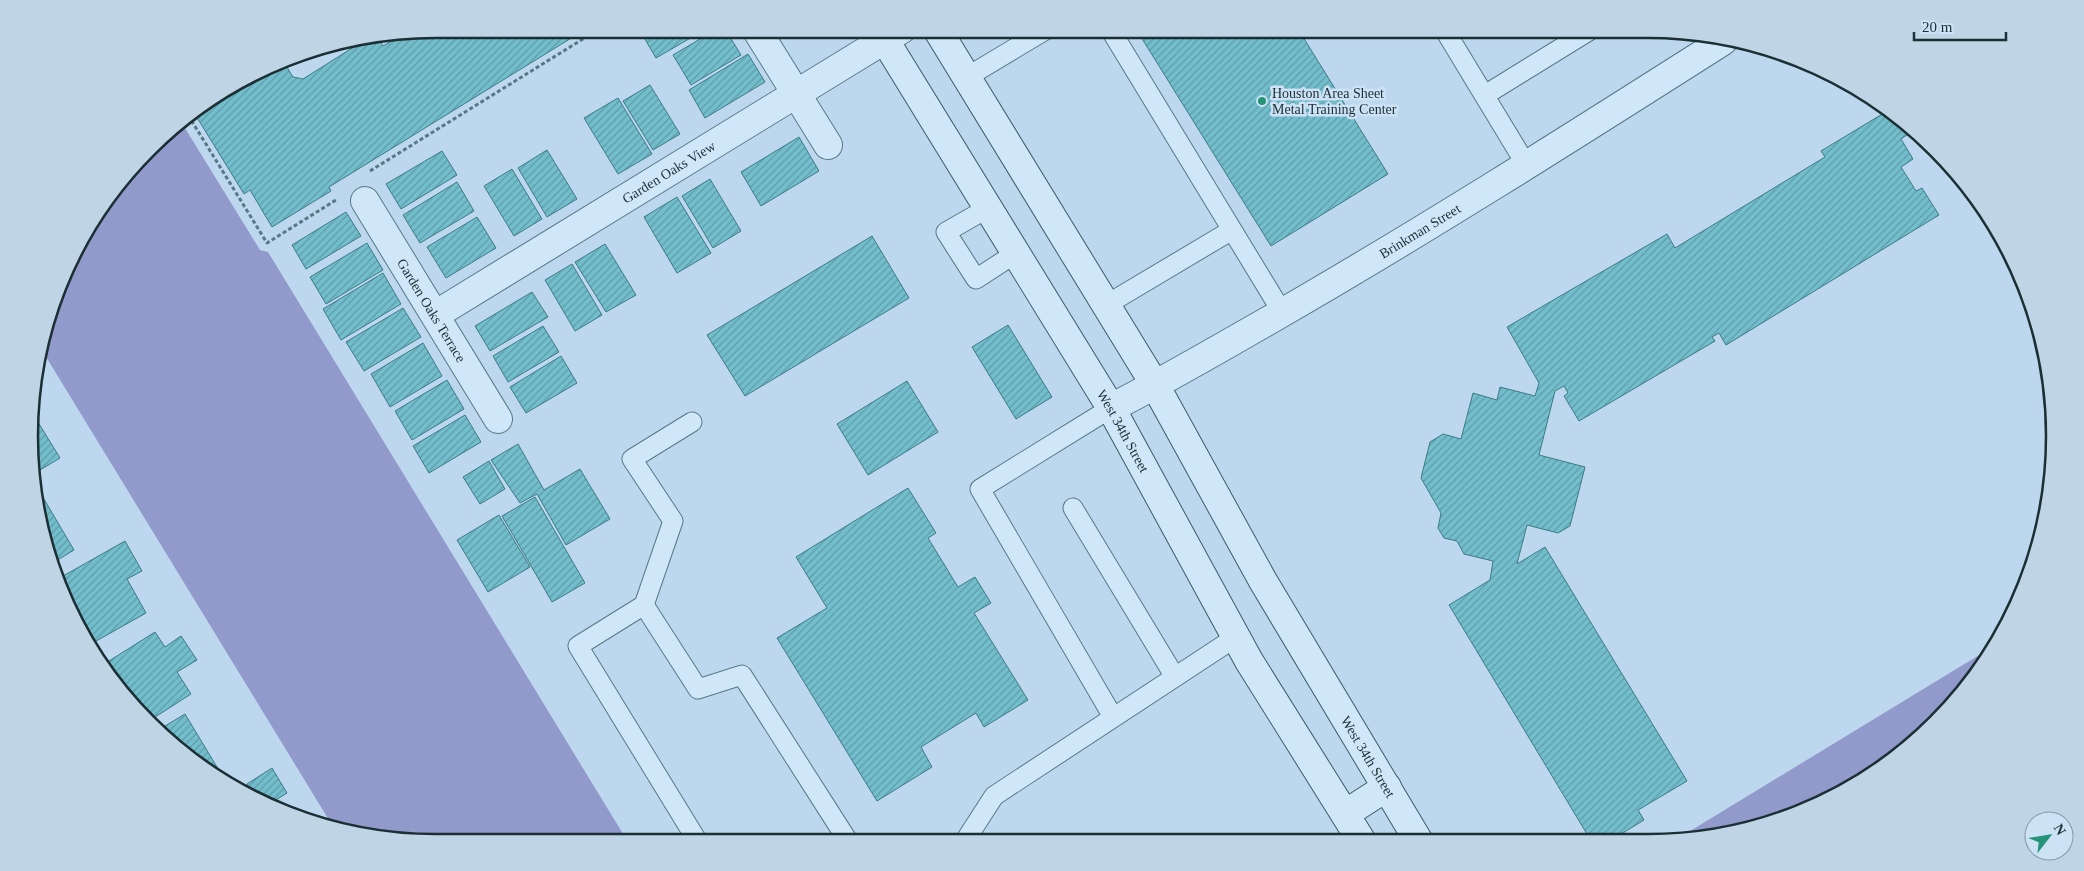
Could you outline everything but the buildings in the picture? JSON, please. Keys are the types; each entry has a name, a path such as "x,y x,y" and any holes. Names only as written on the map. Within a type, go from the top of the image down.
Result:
{"main road":[{"path":"762,38 828,145"},
{"name":"Garden Oaks View","path":"435,315 796,94 879,38"},
{"name":"West 34th Street","path":"891,38 988,208 1111,408 1236,637 1357,834"},
{"name":"West 34th Street","path":"943,38 1156,385 1263,581 1414,834"},
{"name":"Brinkman Street","path":"1111,408 1156,385 1282,312 1526,166 1719,44"},
{"name":"Garden Oaks Terrace","path":"356,192 435,315 498,419"},
{"path":"1345,814 1387,787"}],"lane":[{"path":"967,77 1032,38"},
{"path":"1115,38 1282,312"},
{"path":"1449,38 1526,166"},
{"path":"1484,95 1577,38"},
{"path":"988,208 946,232 976,279 1016,253"},
{"path":"1106,304 1232,230"},
{"path":"1111,408 980,489 1113,717"},
{"path":"692,422 632,459 673,521 644,605 578,646 693,834"},
{"path":"1073,508 1175,677"},
{"path":"644,605 698,689 742,675 844,834"},
{"path":"969,834 994,796 1236,637"}],"path":[{"path":"192,121 266,243 356,192 586,38"}],"shaded area":[{"path":"184,127 260,250 268,252 623,834 409,833 358,826 328,819 45,356 51,332 68,283 91,236 136,173"},
{"path":"1981,654 1948,698 1930,717 1891,751 1848,780 1801,803 1752,820 1690,831"}],"place":[{"name":"Houston Area Sheet Metal Training Center","path":"1262,101"}]}
